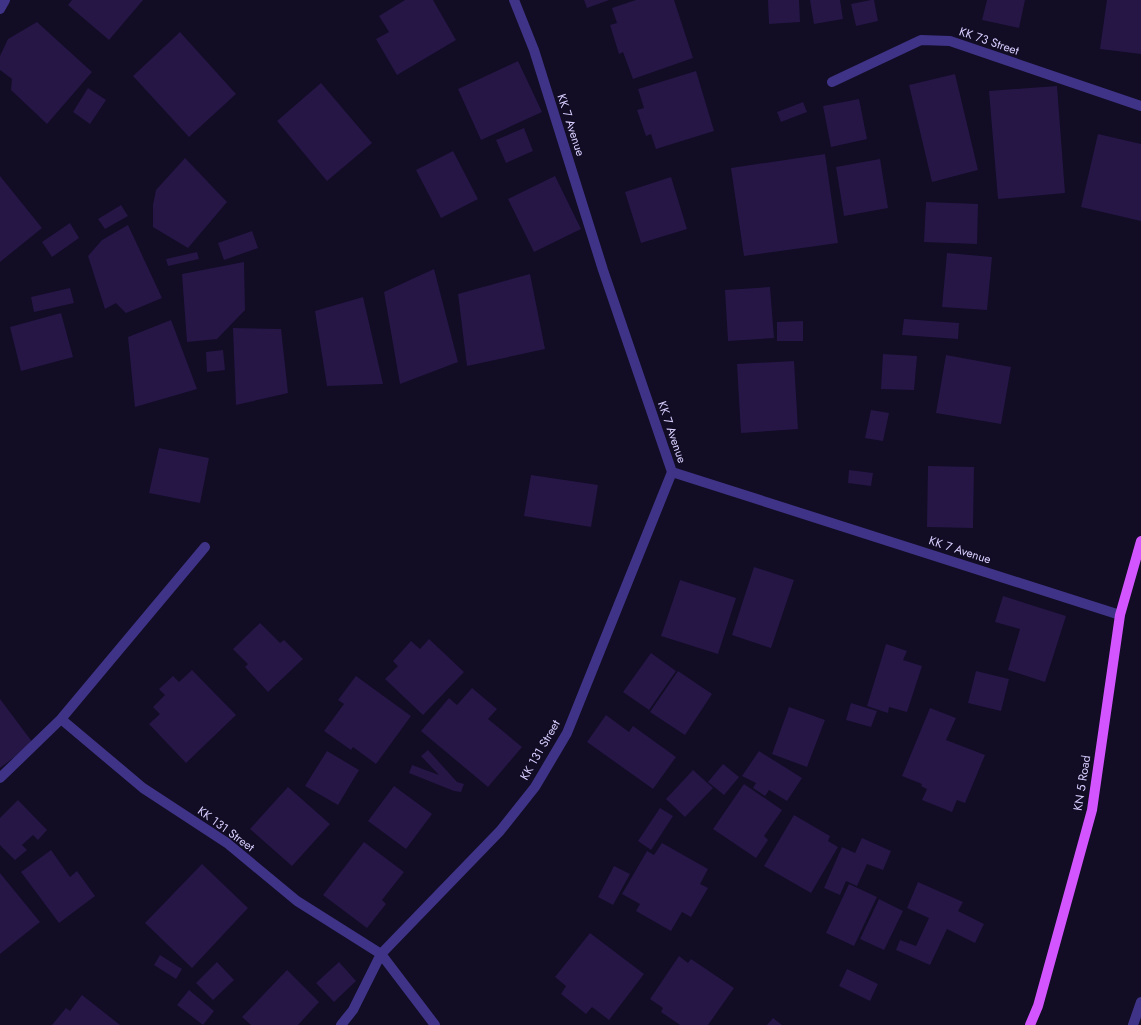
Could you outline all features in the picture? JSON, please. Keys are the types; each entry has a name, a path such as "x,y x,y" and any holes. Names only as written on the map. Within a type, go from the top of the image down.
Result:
{"main road":[{"name":"KN 5 Road","path":"1030,1025 1038,1006 1092,810 1120,615 1141,541"}],"street":[{"path":"0,9 4,0"},
{"name":"KK 7 Avenue","path":"514,0 534,50 603,270 672,472 1120,615"},
{"name":"KK 73 Street","path":"832,82 912,44 930,40 950,41 1141,106"},
{"name":"KK 131 Street","path":"341,1025 352,1010 381,954 500,831 535,787 563,740 672,472"},
{"path":"0,778 60,720 205,547"},
{"name":"KK 131 Street","path":"60,720 143,788 227,843 297,901 381,954 435,1025"},
{"path":"1133,1025 1141,1002"}],"building":[{"path":"72,0 143,0 109,40 68,5"},
{"path":"405,0 433,0 456,40 397,75 376,39 389,32 379,16"},
{"path":"584,0 609,0 587,8"},
{"path":"636,0 674,0 693,58 633,79 623,52 619,54 610,25 617,23 612,8"},
{"path":"768,0 799,0 800,22 769,24"},
{"path":"810,0 840,0 843,19 814,24"},
{"path":"874,0 878,21 856,26 851,4"},
{"path":"987,0 1025,0 1019,28 982,20"},
{"path":"1107,0 1141,0 1141,54 1100,49"},
{"path":"37,22 92,72 47,124 11,90 12,79 0,70 0,56 8,39"},
{"path":"180,32 236,94 189,137 133,76"},
{"path":"518,61 542,112 481,140 458,89"},
{"path":"696,71 714,131 656,149 651,134 646,136 637,110 644,108 638,89"},
{"path":"955,74 978,170 932,182 909,85"},
{"path":"321,83 372,143 327,181 277,121"},
{"path":"1057,86 1065,193 998,199 989,91"},
{"path":"88,88 106,100 90,124 73,112"},
{"path":"859,99 867,139 831,147 823,106"},
{"path":"803,102 807,112 781,122 777,112"},
{"path":"524,128 533,151 506,163 496,140"},
{"path":"1098,134 1141,144 1141,221 1081,207"},
{"path":"453,151 478,199 441,218 416,170"},
{"path":"825,154 838,243 744,256 731,168"},
{"path":"185,158 227,202 188,248 153,227 153,205 156,190"},
{"path":"880,159 888,208 844,216 836,167"},
{"path":"0,176 42,228 0,262"},
{"path":"555,176 581,229 534,252 508,199"},
{"path":"671,177 687,229 641,243 625,192"},
{"path":"926,202 978,204 977,244 924,242"},
{"path":"121,205 128,216 105,229 98,219"},
{"path":"70,223 79,238 52,257 42,242"},
{"path":"128,225 162,298 126,313 116,303 105,309 88,256 102,240"},
{"path":"252,231 258,248 224,260 218,243"},
{"path":"197,252 199,259 168,266 166,259"},
{"path":"947,253 992,257 987,310 942,307"},
{"path":"244,262 245,310 217,339 187,342 182,274"},
{"path":"434,269 458,362 400,384 384,292"},
{"path":"530,274 545,349 467,366 458,294"},
{"path":"770,287 774,338 728,341 725,290"},
{"path":"70,288 74,303 34,312 31,297"},
{"path":"363,297 383,384 327,386 315,311"},
{"path":"61,313 73,357 21,371 10,327"},
{"path":"904,319 959,323 958,339 902,335"},
{"path":"171,320 197,389 135,407 128,337"},
{"path":"803,321 803,341 777,341 777,322"},
{"path":"233,328 281,329 288,393 236,405"},
{"path":"223,350 225,370 207,372 206,352"},
{"path":"883,354 917,356 914,390 881,389"},
{"path":"946,355 1011,367 1001,424 936,413"},
{"path":"794,361 798,429 741,433 737,364"},
{"path":"871,410 889,413 883,441 865,438"},
{"path":"159,448 209,458 200,503 149,493"},
{"path":"928,466 974,467 973,528 927,527"},
{"path":"849,470 873,473 871,486 848,483"},
{"path":"531,475 598,485 591,527 524,516"},
{"path":"754,567 794,580 771,648 732,635"},
{"path":"680,580 736,598 718,654 661,636"},
{"path":"1003,596 1066,616 1045,682 1008,670 1020,629 995,622"},
{"path":"260,623 280,643 284,640 303,659 268,692 245,667 248,664 233,649"},
{"path":"429,639 464,672 423,715 385,679 398,666 393,661 411,641 420,649"},
{"path":"886,644 907,651 903,660 922,666 907,712 889,707 888,713 867,706"},
{"path":"651,653 676,671 649,710 623,692"},
{"path":"192,670 236,715 186,763 149,724 160,714 153,707 165,695 159,689 173,676 179,682"},
{"path":"678,671 712,694 685,735 650,712"},
{"path":"976,671 1009,679 1001,711 968,703"},
{"path":"356,676 411,716 376,764 353,747 351,750 324,731 344,704 338,700"},
{"path":"472,688 497,709 488,719 522,747 488,787 421,731 449,698 457,705"},
{"path":"0,699 33,743 0,768"},
{"path":"851,703 877,711 871,727 846,720"},
{"path":"789,707 825,720 807,767 772,754"},
{"path":"930,708 956,718 946,740 985,755 965,803 957,800 952,812 922,800 927,789 921,786 922,784 902,776"},
{"path":"606,715 629,732 633,726 676,757 653,789 587,742"},
{"path":"428,750 457,782 464,784 461,792 454,791 409,773 412,765 439,775 421,756"},
{"path":"327,751 359,770 338,805 305,786"},
{"path":"759,751 802,778 787,801 769,790 765,796 753,788 756,783 742,776"},
{"path":"723,764 739,777 724,795 708,782"},
{"path":"693,770 713,788 685,817 666,799"},
{"path":"744,784 782,810 764,836 768,840 756,858 713,829"},
{"path":"394,786 432,814 406,849 368,821"},
{"path":"288,787 330,824 292,866 250,829"},
{"path":"18,800 47,830 38,840 33,835 22,845 27,850 15,860 0,845 0,818"},
{"path":"660,808 673,816 651,850 638,841"},
{"path":"794,815 830,836 828,841 838,847 811,893 764,866"},
{"path":"862,838 891,851 883,870 867,864 857,886 846,881 840,895 824,888 842,847 855,853"},
{"path":"364,842 404,872 382,900 386,904 367,928 323,895"},
{"path":"662,843 708,869 700,884 708,888 691,917 682,912 671,931 636,911 640,904 622,894 647,851 654,855"},
{"path":"51,850 70,877 77,871 95,896 59,923 21,872"},
{"path":"202,864 248,908 192,968 145,923"},
{"path":"614,866 630,874 613,905 598,897"},
{"path":"0,873 40,922 0,954"},
{"path":"918,882 963,902 958,911 984,924 975,943 947,929 930,965 896,950 900,940 916,946 929,918 907,908"},
{"path":"849,884 877,897 854,946 826,933"},
{"path":"879,899 903,911 884,950 860,939"},
{"path":"590,933 644,974 609,1020 592,1007 586,1014 561,994 566,986 555,977"},
{"path":"160,955 182,969 176,979 154,965"},
{"path":"679,956 688,963 691,959 734,988 708,1025 680,1025 661,1012 663,1008 650,999"},
{"path":"217,962 234,980 213,1000 196,983"},
{"path":"339,962 356,981 334,1002 316,983"},
{"path":"847,969 878,984 870,1001 839,986"},
{"path":"287,970 319,1002 298,1025 251,1025 242,1017"},
{"path":"189,990 214,1011 203,1025 177,1005"},
{"path":"82,995 120,1025 52,1025 66,1008 70,1011"},
{"path":"773,1018 782,1025 767,1025"}]}
